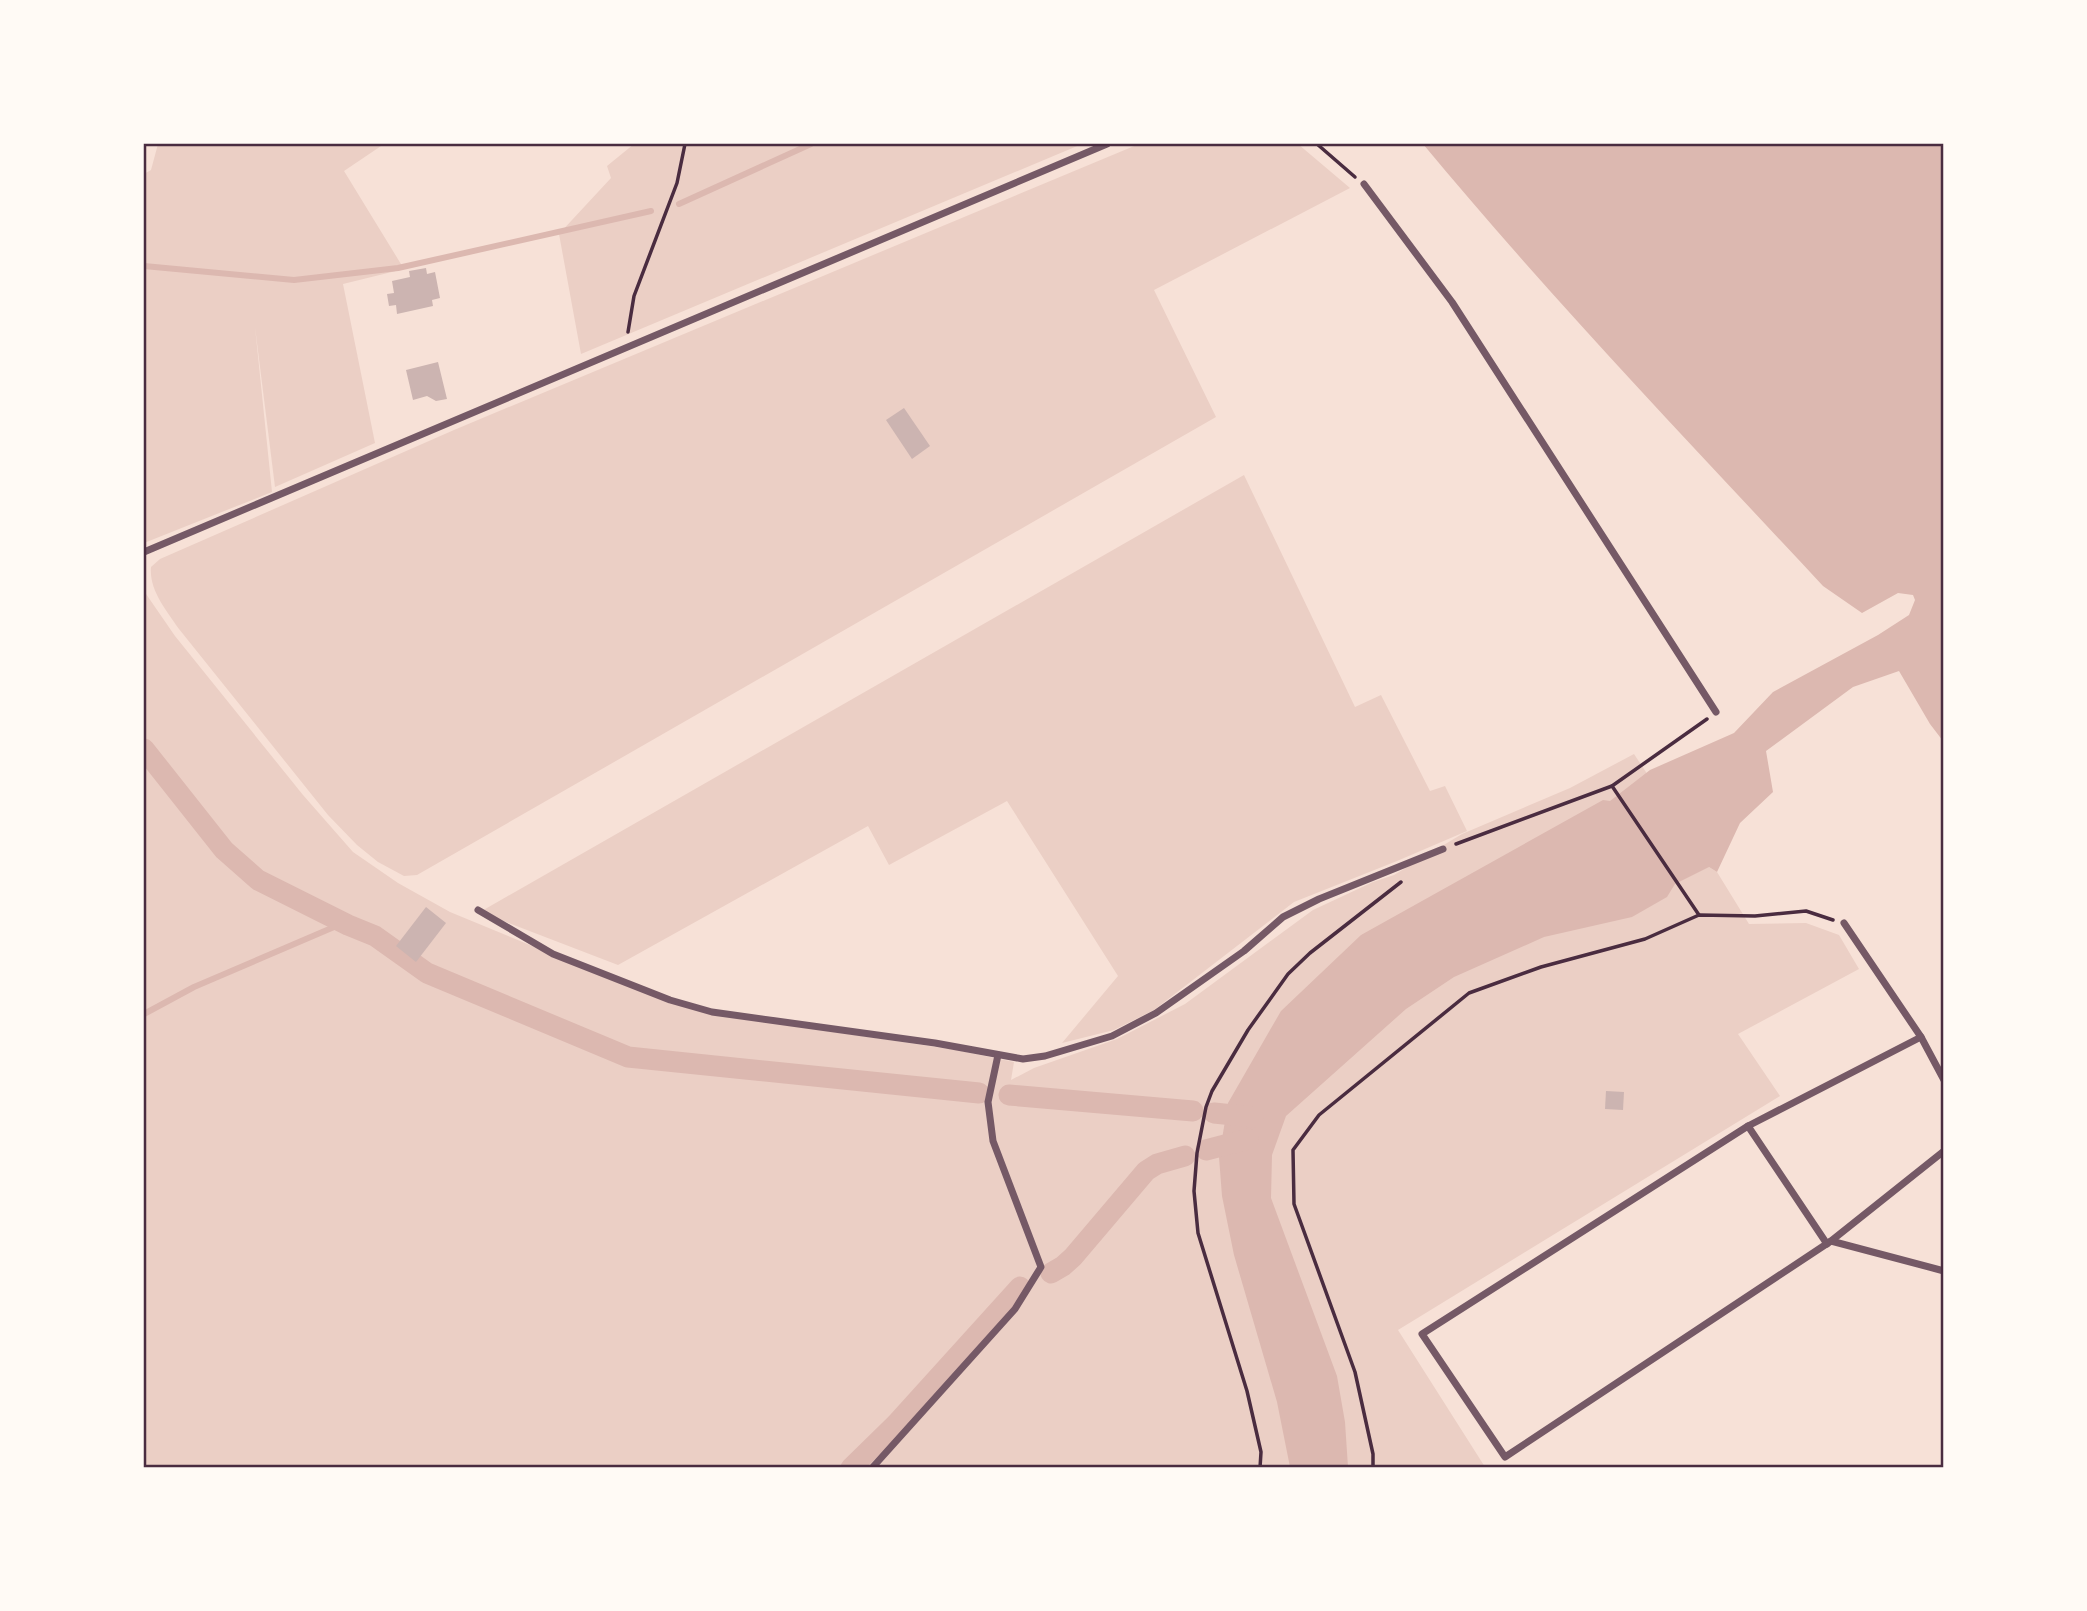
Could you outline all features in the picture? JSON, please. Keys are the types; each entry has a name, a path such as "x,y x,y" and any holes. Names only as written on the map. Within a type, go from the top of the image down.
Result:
{"street":[{"path":"144,552 1107,144"},
{"path":"1364,184 1452,302 1716,712"},
{"path":"478,910 553,954 670,1000 712,1012 1023,1059 1045,1056 1112,1036 1156,1013 1244,951 1283,918 1319,899 1443,849"},
{"path":"1844,923 1921,1037 1944,1080"},
{"path":"1921,1037 1748,1126 1422,1334 1505,1457 1829,1242 1944,1151"},
{"path":"872,1468 1015,1309 1041,1268 993,1141 988,1102 998,1055"},
{"path":"1748,1126 1829,1242 1944,1271"}],"path":[{"path":"626,348 634,296 677,183 685,144"},
{"path":"1317,144 1364,184"},
{"path":"1443,849 1612,786 1716,712"},
{"path":"1612,786 1699,915"},
{"path":"1260,1468 1261,1452 1247,1391 1198,1233 1194,1191 1197,1153 1206,1107 1212,1091 1248,1030 1288,974 1310,953 1402,881"},
{"path":"1373,1468 1373,1454 1355,1372 1294,1204 1293,1150 1319,1115 1469,993 1541,967 1645,939 1699,915 1755,916 1806,911 1844,923"}],"shaded area":[{"path":"158,144 384,144 344,171 404,269 343,284 375,443 275,487 255,327 272,492 144,543 144,174 151,170"},
{"path":"634,144 1082,144 581,354 559,234 611,178 607,166"},
{"path":"1139,144 1298,144 1350,188 1154,290 1216,417 417,875 404,876 378,862 328,815 179,629 156,592 151,567 160,559 454,430"},
{"path":"1423,144 1943,144 1943,741 1899,671 1853,687 1766,751 1773,792 1740,823 1717,872 1709,867 1675,884 1667,897 1632,917 1544,937 1454,977 1406,1009 1286,1116 1272,1155 1271,1198 1337,1376 1345,1422 1348,1467 1290,1467 1277,1402 1234,1255 1222,1196 1219,1157 1228,1103 1281,1011 1361,935 1603,800 1610,801 1650,770 1734,733 1773,692 1878,635 1909,615 1915,600 1913,595 1898,593 1862,613 1823,586 1570,313"},
{"path":"1244,475 1355,707 1381,695 1430,791 1445,786 1467,831 1294,902 1154,1010 1114,1030 1062,1043 1118,976 1007,801 889,865 868,826 618,965 480,912"},
{"path":"144,591 175,636 303,795 353,852 398,883 450,912 668,1002 713,1014 956,1050 1014,1062 1011,1080 1034,1068 1117,1039 1185,1004 1313,910 1394,875 1462,834 1570,788 1634,754 1709,867 1717,872 1749,924 1806,923 1839,935 1859,969 1738,1034 1780,1096 1398,1330 1485,1467 144,1467"}],"building":[{"path":"426,268 427,274 435,272 440,298 432,300 433,306 397,314 396,305 389,306 387,294 394,293 392,281 410,277 409,271"},
{"path":"438,362 447,399 436,401 427,396 413,400 406,370"},
{"path":"904,408 930,446 912,459 886,420"},
{"path":"426,907 446,923 416,962 396,946"},
{"path":"1606,1091 1624,1092 1623,1110 1605,1109"}],"waterway":[{"path":"679,204 811,144"},
{"path":"144,266 294,280 398,268 651,211"},
{"path":"144,749 224,850 258,880 375,936 427,973 628,1057 979,1093"},
{"path":"144,1014 194,987 334,927 348,925"},
{"path":"1009,1095 1193,1111"},
{"path":"1214,1113 1253,1117"},
{"path":"1206,1150 1248,1139"},
{"path":"1051,1273 1073,1257 1146,1171 1157,1164 1185,1156"},
{"path":"851,1468 896,1424 1020,1287"}]}
